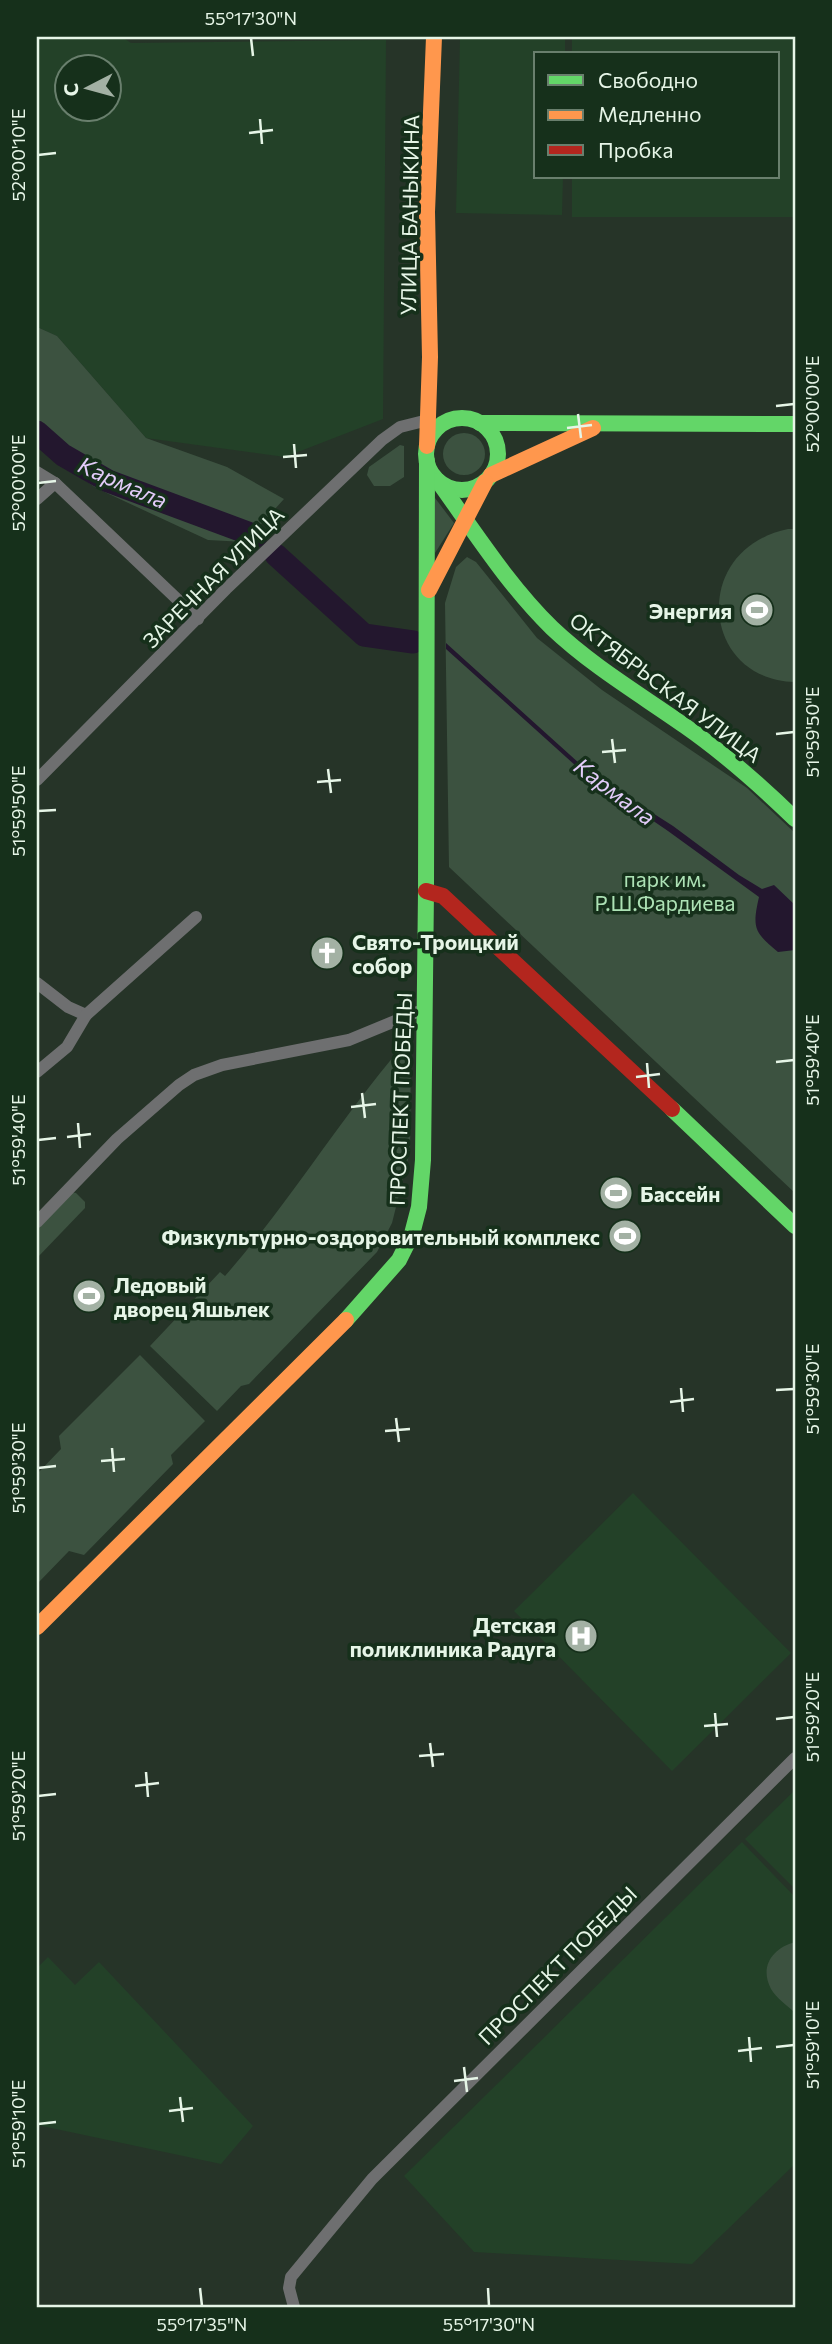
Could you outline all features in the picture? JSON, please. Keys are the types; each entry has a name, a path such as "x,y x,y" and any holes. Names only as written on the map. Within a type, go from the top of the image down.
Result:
{"main road":[{"name":"УЛИЦА БАНЫКИНА","path":"428,420 427,212 433,37"},
{"path":"429,393 451,419"},
{"path":"600,425 473,488 458,490 438,481 427,454 438,427 451,419 466,418 480,423 600,425 795,424"},
{"name":"ПРОСПЕКТ ПОБЕДЫ","path":"37,1627 343,1323 399,1261 412,1234 421,1192 425,1012 428,420"},
{"path":"427,594 464,519 497,461 497,446 491,433 480,423"},
{"name":"ОКТЯБРЬСКАЯ УЛИЦА","path":"438,481 515,587 552,628 597,665 688,728 753,778 795,819"},
{"path":"426,891 443,896 602,1042 795,1226"}],"street":[{"name":"ЗАРЕЧНАЯ УЛИЦА","path":"37,780 256,559 382,440 400,428 428,420"},
{"path":"37,472 55,484 198,619"},
{"path":"37,499 55,484"},
{"path":"37,1072 67,1047 86,1015 196,917"},
{"path":"37,983 68,1007 86,1015"},
{"path":"37,1222 117,1139 161,1099 194,1075 222,1065 349,1040 417,1012 425,1012"},
{"name":"ПРОСПЕКТ ПОБЕДЫ","path":"294,2307 289,2288 291,2277 372,2179 795,1758"}],"shaded area":[{"path":"37,37 122,37 131,43 386,40 383,419 285,457 146,438 57,336 37,327"},
{"path":"460,37 565,37 565,52 534,52 534,178 563,178 562,215 456,213"},
{"path":"572,37 795,37 795,217 572,217 572,178 780,178 780,52 572,52"},
{"path":"633,1493 791,1653 672,1771 514,1611"},
{"path":"795,1790 795,1889 745,1839"},
{"path":"742,1842 795,1897 795,2164 692,2264 474,2252 404,2176"},
{"path":"48,1957 75,1985 99,1962 253,2126 221,2164 37,2125 37,1968"}],"green space":[{"path":"37,327 57,336 146,438 227,467 284,499 245,542 208,540 96,488 37,447"},
{"path":"464,433 479,439 485,454 479,469 464,475 449,469 443,454 449,439"},
{"path":"400,445 404,446 404,477 390,486 374,486 367,475 369,467"},
{"path":"435,498 454,523 435,553"},
{"name":"Энергия","path":"788,529 795,529 795,682 764,676 740,660 725,638 719,613 722,586 734,561 756,542"},
{"name":"парк им. Р.Ш.Фардиева","path":"467,557 476,562 537,638 602,690 747,788 795,833 795,1193 449,867 445,603 456,567"},
{"path":"411,1036 410,1151 392,1223 377,1252 249,1384 241,1386 217,1411 150,1346 220,1272 225,1276"},
{"path":"71,1192 85,1202 85,1208 37,1258 37,1226"},
{"path":"140,1355 205,1421 171,1455 173,1464 84,1555 69,1551 37,1584 37,1474 61,1449 59,1436"},
{"path":"795,1942 795,2013 773,1992 767,1973 770,1959 775,1953"}],"water":[{"path":"446,643 590,773 673,826 762,889 774,885 795,905 795,950 778,952 760,934 756,923 759,897 586,775 446,649"}],"waterway":[{"name":"Кармала","path":"37,432 63,455 108,481 256,536"},
{"name":"Кармала","path":"276,555 364,635 413,642"}],"traffic: fast":[{"path":"462,418 482,424 492,434 498,454 492,474 482,484 462,490 442,484 432,474 426,454 432,434 442,424 462,418"},
{"path":"480,423 795,424"},
{"path":"346,1320 399,1260 412,1234 419,1207 423,1160 426,891 427,461"},
{"path":"438,481 506,576 552,628 600,668 714,748 795,819"},
{"path":"672,1109 795,1226"}],"traffic: slow":[{"path":"427,446 430,357 427,212 434,37"},
{"path":"491,475 593,428"},
{"path":"429,590 485,482"},
{"path":"37,1627 346,1320"}],"traffic: jam":[{"path":"426,891 443,896 672,1109"}],"place":[{"name":"Энергия","path":"757,610"},
{"name":"Свято-Троицкий собор","path":"327,953"},
{"name":"Бассейн","path":"616,1193"},
{"name":"Физкультурно-оздоровительный комплекс","path":"625,1236"},
{"name":"Ледовый дворец Яшьлек","path":"89,1296"},
{"name":"Детская поликлиника Радуга","path":"581,1636"}]}
